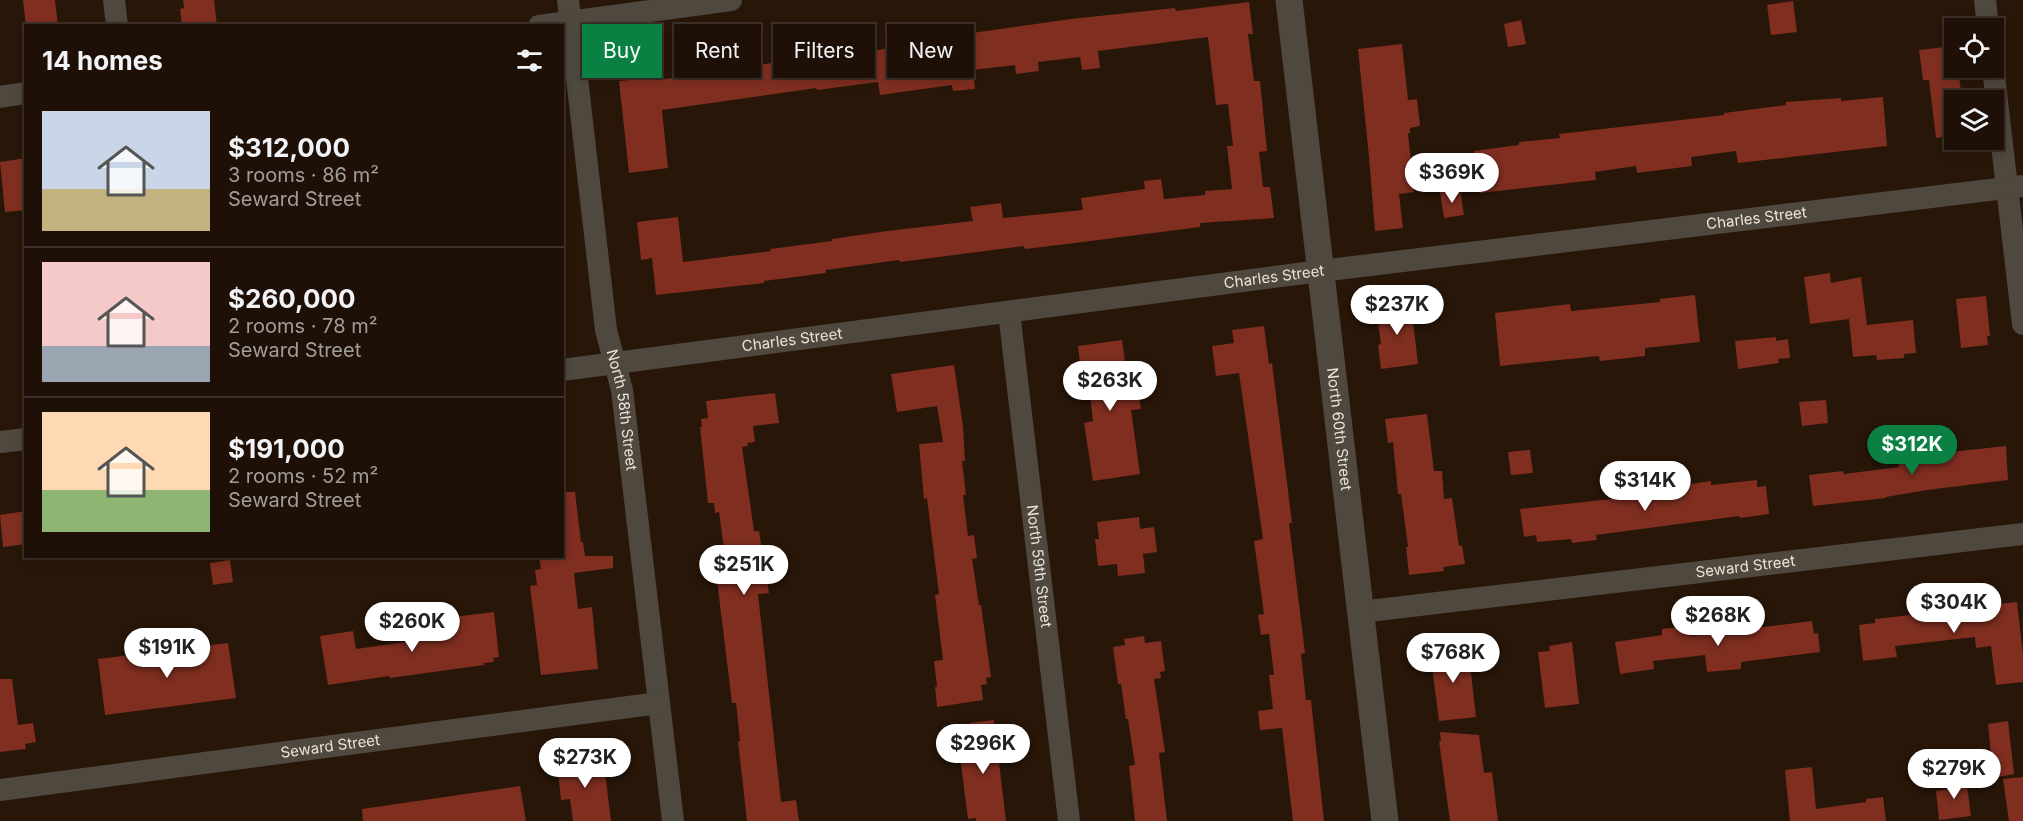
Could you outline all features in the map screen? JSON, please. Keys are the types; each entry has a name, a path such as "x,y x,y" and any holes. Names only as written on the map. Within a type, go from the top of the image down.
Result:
{"street":[{"path":"114,0 117,24"},
{"path":"543,24 569,11 731,0"},
{"name":"North 60th Street","path":"1289,0 1385,821"},
{"path":"1985,0 1987,18"},
{"name":"North 58th Street","path":"569,11 606,330 622,390 673,821"},
{"path":"1995,78 2015,187 2023,324"},
{"path":"0,97 24,93"},
{"name":"Charles Street","path":"564,370 1320,271 2015,187"},
{"name":"North 59th Street","path":"1010,312 1069,821"},
{"path":"0,442 24,439"},
{"name":"Seward Street","path":"1360,612 2023,534"},
{"name":"Seward Street","path":"0,789 659,703"}],"building":[{"path":"23,0 55,0 58,24 26,24"},
{"path":"183,0 214,0 217,24 182,24 180,9 184,8"},
{"path":"1793,1 1797,32 1771,35 1767,5"},
{"path":"1249,2 1253,34 1248,34 1254,81 1260,81 1267,151 1259,152 1263,187 1270,187 1274,218 1200,223 1200,227 1075,243 1025,249 1024,246 900,262 899,260 826,270 826,273 764,281 764,283 656,295 652,258 641,260 637,222 678,217 683,262 771,251 770,249 887,231 973,221 970,207 1001,203 1003,218 1083,210 1081,198 1145,189 1144,181 1161,179 1164,199 1205,195 1205,191 1232,189 1227,146 1233,146 1228,104 1216,105 1208,37 1098,51 1100,68 1082,70 1080,57 1038,62 1039,71 1016,74 1015,65 974,70 974,33 1071,19 1175,8 1176,11"},
{"path":"1521,20 1526,44 1508,47 1504,24"},
{"path":"1402,44 1408,100 1417,99 1420,126 1410,128 1410,133 1408,133 1414,192 1399,194 1403,228 1375,231 1358,49"},
{"path":"1944,47 1944,78 1959,78 1961,90 1944,90 1944,137 1936,138 1929,80 1923,80 1919,50"},
{"path":"887,49 887,78 974,78 975,89 953,91 952,85 880,95 878,82 817,90 816,88 662,110 668,168 629,173 619,81 649,78 659,78 659,80 674,78 761,78 761,65 773,63 773,78 875,78 875,50"},
{"path":"1883,97 1887,146 1738,163 1736,151 1691,157 1692,166 1637,173 1636,166 1595,172 1596,180 1480,193 1474,151 1519,145 1519,142 1560,138 1559,134 1724,115 1724,113 1786,105 1786,102 1841,98 1841,101"},
{"path":"24,158 24,210 5,212 0,162"},
{"path":"1460,189 1464,215 1444,218 1440,192"},
{"path":"1830,273 1831,283 1861,277 1867,325 1913,320 1916,353 1904,354 1904,358 1877,360 1876,355 1853,357 1849,319 1810,324 1804,277"},
{"path":"1695,295 1700,342 1645,348 1645,356 1600,361 1599,356 1500,366 1495,313 1570,304 1571,311 1660,302 1660,299"},
{"path":"1986,296 1990,336 1987,336 1988,345 1961,348 1956,299"},
{"path":"1411,303 1418,364 1381,369 1378,345 1381,344 1376,308"},
{"path":"1264,326 1269,364 1272,363 1292,523 1289,523 1305,653 1301,654 1306,700 1311,700 1324,821 1293,821 1282,728 1260,730 1258,711 1273,709 1269,675 1274,675 1269,634 1261,635 1258,615 1264,614 1254,541 1263,539 1239,373 1216,376 1212,346 1234,343 1232,330"},
{"path":"1776,337 1776,341 1788,339 1790,358 1778,359 1779,363 1738,369 1735,341"},
{"path":"1122,340 1129,391 1138,389 1141,409 1131,410 1140,474 1093,481 1084,423 1093,421 1088,378 1082,379 1078,346"},
{"path":"954,365 963,426 965,461 962,461 966,495 963,495 968,536 974,535 977,558 972,559 991,677 986,678 987,684 981,685 983,700 937,707 934,661 943,660 935,595 939,594 927,498 924,499 919,444 943,442 937,406 897,412 891,374"},
{"path":"775,393 779,423 753,426 755,442 747,443 748,446 742,447 754,531 759,531 769,593 758,594 781,802 796,800 799,821 747,821 736,703 732,703 716,572 727,571 719,512 715,513 714,503 708,503 700,427 702,427 701,419 708,418 706,401"},
{"path":"1826,400 1828,423 1802,426 1799,402"},
{"path":"1427,414 1434,471 1442,471 1444,499 1452,498 1459,546 1462,545 1465,564 1443,567 1444,571 1409,575 1406,547 1408,547 1401,494 1398,494 1393,442 1388,443 1385,419"},
{"path":"2006,446 2008,480 1813,506 1809,475 1843,471 1844,474 1899,467 1896,452 1922,448 1923,455"},
{"path":"1530,450 1533,473 1511,475 1508,452"},
{"path":"1757,480 1757,487 1766,486 1769,514 1596,535 1597,540 1572,543 1571,539 1537,542 1536,535 1524,537 1520,509 1685,491 1684,485 1711,481 1711,485"},
{"path":"564,492 575,492 585,556 613,556 613,568 574,573 578,609 592,607 598,669 541,675 530,586 537,585 535,570 541,569 539,558 564,558"},
{"path":"24,511 24,544 3,547 0,515"},
{"path":"1139,517 1140,529 1154,527 1157,552 1143,554 1145,573 1118,576 1117,564 1098,566 1095,539 1099,539 1097,522"},
{"path":"230,560 233,582 213,585 210,563"},
{"path":"1997,598 1998,604 2017,602 2023,655 2023,682 1996,685 1991,646 1976,648 1975,637 1895,646 1897,657 1863,661 1859,625 1875,623 1875,619 1928,613 1927,609"},
{"path":"494,612 499,657 493,658 494,662 328,685 320,636 353,631 356,649 455,635 453,617"},
{"path":"1812,621 1814,634 1818,633 1820,652 1741,662 1741,669 1707,672 1705,655 1653,661 1654,669 1620,674 1615,642 1662,635 1662,629 1689,626 1690,636"},
{"path":"1144,636 1145,643 1161,641 1165,671 1160,672 1161,678 1154,679 1165,752 1159,753 1167,821 1135,821 1129,766 1135,765 1121,684 1118,684 1113,647 1125,645 1124,639"},
{"path":"1572,642 1579,704 1545,708 1538,652 1550,651 1549,646"},
{"path":"228,643 236,698 105,715 98,659"},
{"path":"1468,646 1476,717 1439,721 1430,651"},
{"path":"0,679 12,679 18,725 33,723 36,742 25,744 26,749 0,752"},
{"path":"994,720 1006,821 976,821 976,818 968,819 959,748 973,747 970,723"},
{"path":"2008,721 2014,774 1971,782 1967,758 1991,754 1988,724"},
{"path":"1440,732 1479,735 1484,773 1492,772 1498,821 1450,821 1439,741 1441,741"},
{"path":"603,756 611,821 573,821 570,799 561,800 557,762"},
{"path":"1812,767 1816,809 1866,802 1866,799 1883,797 1886,821 1790,821 1785,770"},
{"path":"2023,777 2023,821 2009,821 2003,779"},
{"path":"1966,778 1971,816 1939,820 1936,791 1948,789 1947,781"},
{"path":"520,786 526,821 363,821 362,809"}]}
